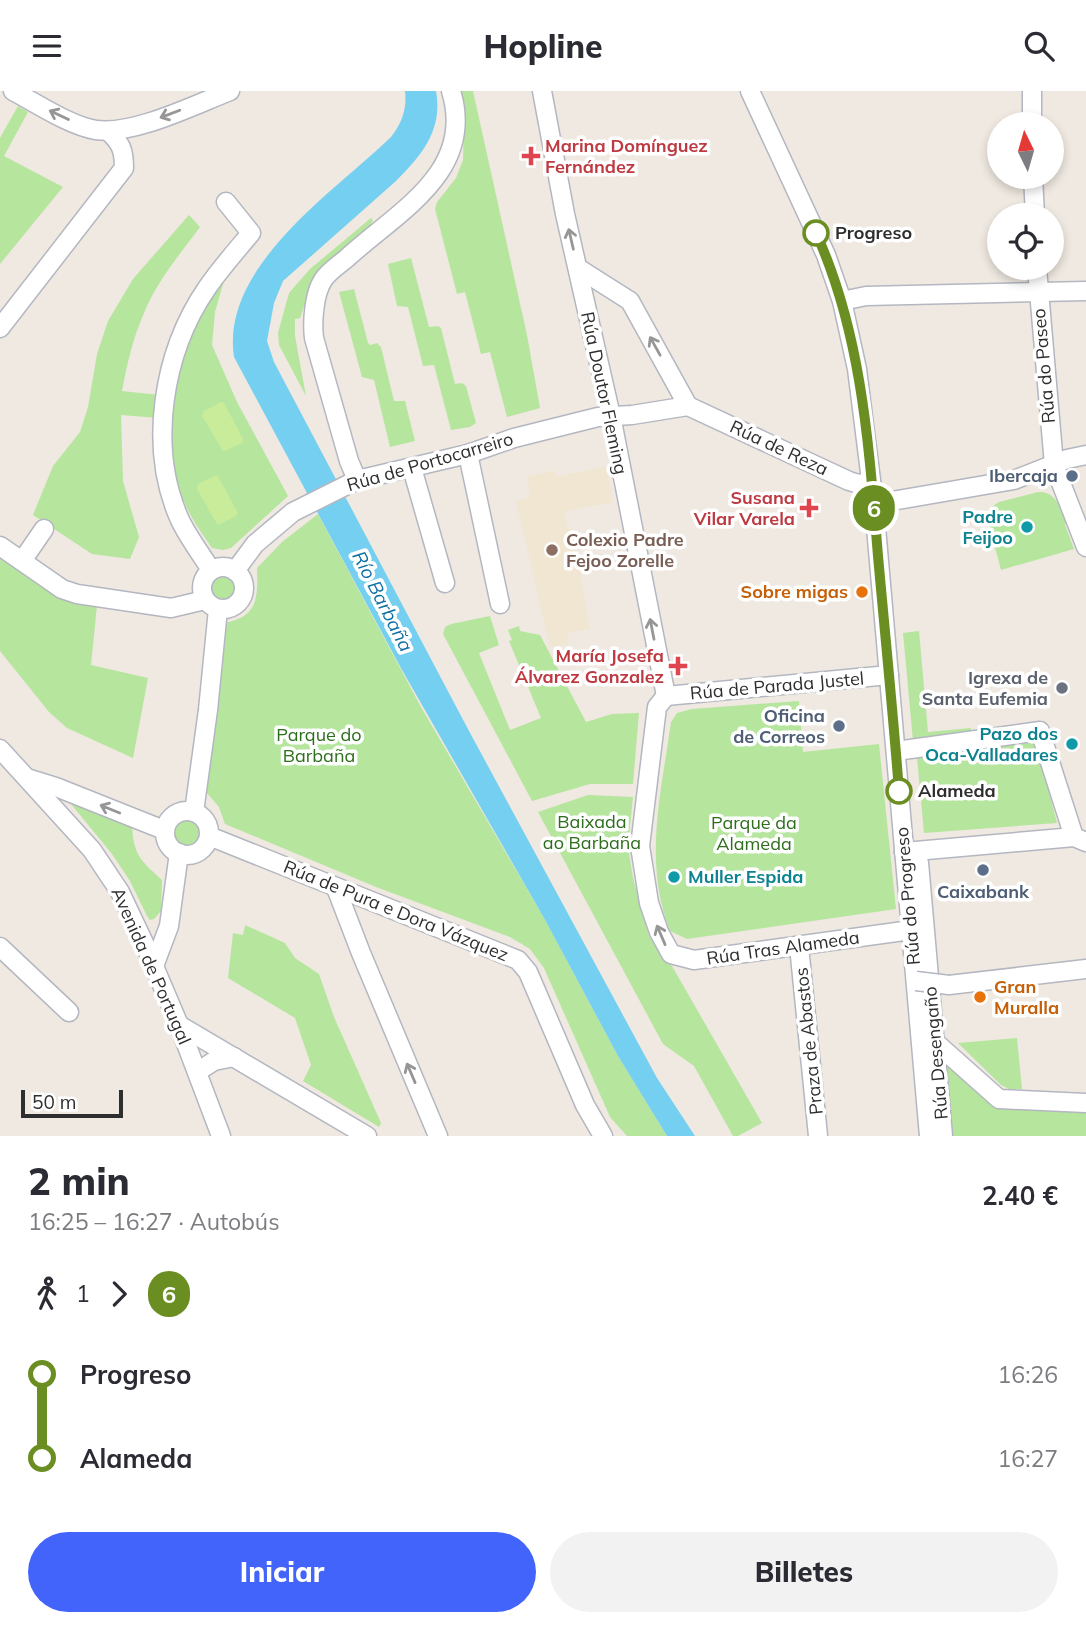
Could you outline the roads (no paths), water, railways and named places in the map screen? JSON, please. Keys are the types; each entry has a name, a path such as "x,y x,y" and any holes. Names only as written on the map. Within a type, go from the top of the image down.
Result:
{"street":[{"path":"13,91 86,127 108,131 144,123 230,91"},
{"path":"349,484 349,461 314,338 312,320 323,280 374,233 424,194 448,159 456,127 451,91"},
{"name":"Rúa Doutor Fleming","path":"542,91 611,416 666,696"},
{"name":"Rúa do Progreso","path":"750,91 826,255 842,302 858,369 874,504 929,1136"},
{"path":"1032,91 1032,112"},
{"path":"0,328 124,168 121,142 108,131"},
{"path":"212,570 181,522 176,508 166,471 164,429 170,371 182,335 207,288 251,233 226,202"},
{"path":"578,268 630,301 688,406 611,416"},
{"name":"Rúa do Paseo","path":"1038,280 1054,465 1086,547"},
{"path":"842,302 866,296 1086,291"},
{"name":"Rúa de Reza","path":"688,406 849,481 859,484 871,482"},
{"name":"Rúa de Portocarreiro","path":"235,571 255,544 293,512 349,484 468,454 524,435 611,416"},
{"path":"468,454 500,604"},
{"path":"874,504 1014,480 1086,455"},
{"path":"412,468 445,583"},
{"path":"22,561 44,529"},
{"path":"0,546 62,589 92,598 171,608 212,604 235,606 241,601 244,585 235,571 228,567 212,570 202,584 212,604 208,710 194,811"},
{"name":"Rúa de Parada Justel","path":"666,696 888,675"},
{"name":"Rúa Tras Alameda","path":"666,696 657,707 640,846 649,903 665,946 671,954 694,960 911,930"},
{"path":"896,751 1040,731 1080,840 904,852"},
{"path":"0,749 27,778 48,790 164,830"},
{"name":"Avenida de Portugal","path":"48,790 101,862 136,926 179,1025 221,1136"},
{"path":"194,811 206,821 209,836 198,852 186,855 168,844 164,830 175,814 194,811"},
{"name":"Rúa de Pura e Dora Vázquez","path":"209,836 518,960 527,972 585,1105 603,1136"},
{"name":"Rúa Desengaño","path":"904,852 919,863 943,1136"},
{"path":"154,966 165,929 179,853"},
{"path":"336,888 438,1136"},
{"path":"136,926 165,929"},
{"path":"145,945 165,929"},
{"name":"Praza de Abastos","path":"799,946 818,1136"},
{"path":"0,947 69,1012"},
{"path":"916,981 949,985 1086,969"},
{"path":"179,1025 367,1136"},
{"path":"935,1042 999,1099 1086,1103"},
{"path":"188,1048 217,1047"},
{"path":"197,1072 214,1061 234,1057"}],"water":[{"name":"Río Barbaña","path":"405,91 436,91 436,118 428,141 396,181 283,281 274,303 267,341 274,362 469,731 657,1078 695,1136 667,1136 618,1056 544,918 402,670 234,357 234,324 245,292 262,262 313,207 391,137 403,115"}],"place":[{"name":"Marina Domínguez Fernández","path":"531,156"},
{"name":"Progreso","path":"816,233"},
{"name":"Ibercaja","path":"1072,476"},
{"name":"Susana Vilar Varela","path":"809,508"},
{"name":"Padre Feijoo","path":"1027,527"},
{"name":"Colexio Padre Fejoo Zorelle","path":"552,550"},
{"name":"Sobre migas","path":"862,592"},
{"name":"María Josefa Álvarez Gonzalez","path":"678,666"},
{"name":"Igrexa de Santa Eufemia","path":"1062,688"},
{"name":"Oficina de Correos","path":"839,726"},
{"name":"Pazo dos Oca-Valladares","path":"1072,744"},
{"name":"Alameda","path":"899,791"},
{"name":"Caixabank","path":"983,870"},
{"name":"Muller Espida","path":"674,877"},
{"name":"Gran Muralla","path":"980,997"}],"park label":[{"name":"Parque do Barbaña","path":"319,746"},
{"name":"Baixada ao Barbaña","path":"592,832"},
{"name":"Parque da Alameda","path":"754,834"}]}
